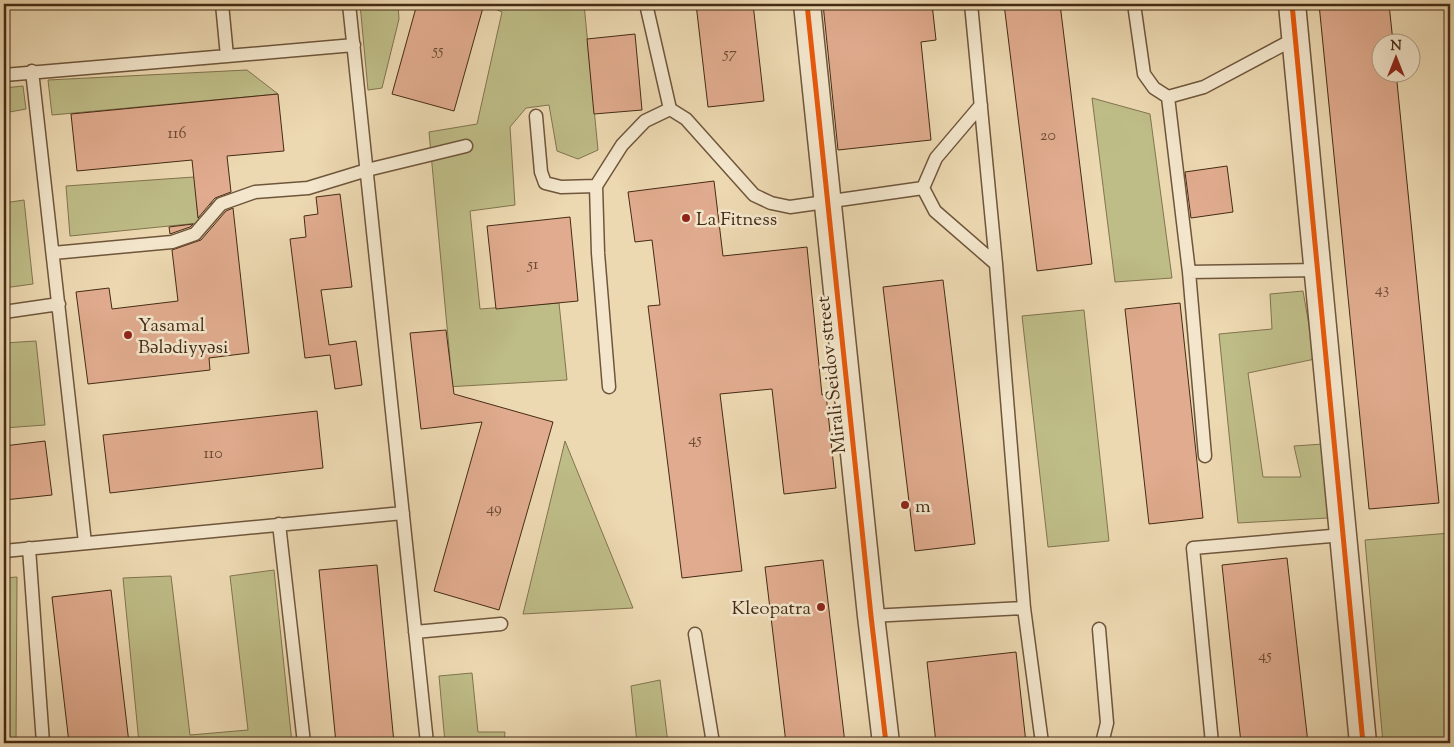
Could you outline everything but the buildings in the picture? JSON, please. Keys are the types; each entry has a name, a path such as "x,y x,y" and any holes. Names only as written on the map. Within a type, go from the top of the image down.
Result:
{"street":[{"name":"Mirali Seidov street","path":"807,4 886,743"},
{"path":"1292,4 1363,743"}],"lane":[{"path":"222,4 227,56"},
{"path":"349,4 427,743"},
{"path":"646,4 670,109 686,119 754,194 771,204 790,207 923,188"},
{"path":"971,4 996,264 1024,608 1042,743"},
{"path":"1134,4 1144,74 1154,88 1168,97 1204,87 1296,38"},
{"path":"4,75 354,45"},
{"path":"32,72 85,543"},
{"path":"1168,97 1206,456"},
{"path":"923,188 936,158 981,105"},
{"path":"609,388 598,253 596,186 622,145 645,122 670,109"},
{"path":"536,116 541,172 545,184 560,187 596,186"},
{"path":"53,253 172,242 195,234 221,204 255,192 308,188 367,170 466,146"},
{"path":"923,188 935,211 996,264"},
{"path":"1188,272 1318,270"},
{"path":"4,312 59,304"},
{"path":"4,551 402,513"},
{"path":"279,524 304,743"},
{"path":"1212,743 1193,548 1343,535"},
{"path":"30,548 43,743"},
{"path":"871,616 1024,608"},
{"path":"415,632 501,624"},
{"path":"1099,629 1107,723 1102,743"},
{"path":"695,634 713,743"}],"shaded area":[{"path":"360,4 398,4 399,19 382,88 368,90"},
{"path":"484,4 584,4 598,150 578,159 557,151 549,105 526,108 510,127 515,205 470,211 480,309 559,303 567,380 446,387 450,359 429,132 477,124 502,12"},
{"path":"247,70 278,94 52,115 48,80"},
{"path":"23,86 26,109 4,113 4,88"},
{"path":"1092,98 1150,114 1172,278 1115,282"},
{"path":"208,176 212,204 197,206 199,223 70,236 66,186"},
{"path":"24,200 33,284 4,288 4,203"},
{"path":"1303,291 1315,359 1248,373 1263,477 1301,477 1294,446 1323,444 1328,518 1238,523 1219,334 1272,329 1270,294"},
{"path":"1084,310 1109,541 1048,547 1022,316"},
{"path":"36,341 45,425 4,428 4,343"},
{"path":"565,441 633,608 523,614"},
{"path":"1450,533 1450,743 1383,743 1365,540"},
{"path":"274,570 292,743 139,743 123,578 171,576 190,735 248,730 230,576"},
{"path":"17,577 16,743 4,743 4,578"},
{"path":"472,673 478,732 505,732 504,743 445,743 439,676"},
{"path":"660,680 668,743 637,743 631,686"}],"cycle path":[{"path":"807,4 886,743"},
{"path":"1292,4 1363,743"}],"place":[{"name":"La Fitness","path":"686,218"},
{"name":"Yasamal Bələdiyyəsi","path":"128,335"},
{"name":"m","path":"905,505"},
{"name":"Kleopatra","path":"821,607"}]}
